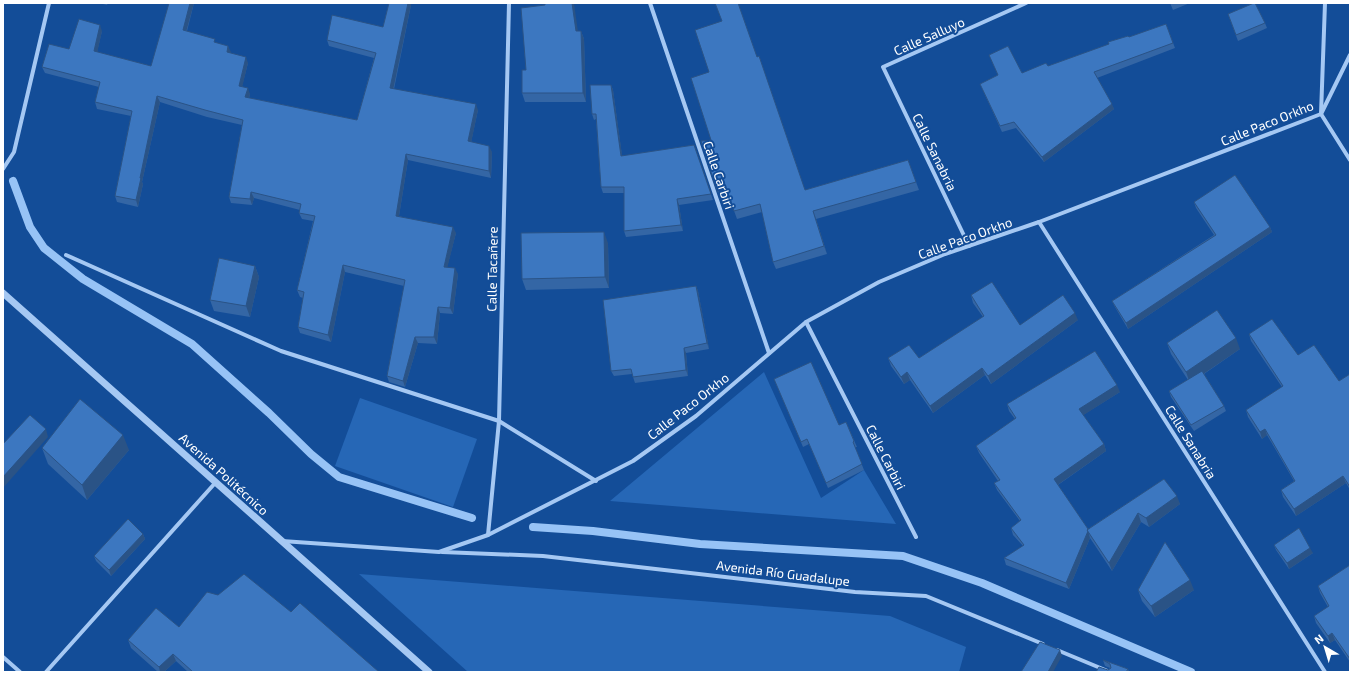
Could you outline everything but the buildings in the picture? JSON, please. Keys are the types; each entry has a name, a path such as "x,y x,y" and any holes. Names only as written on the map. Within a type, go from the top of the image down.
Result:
{"street":[{"path":"3,169 14,152 49,3"},
{"name":"Calle Tacañere","path":"488,535 499,421 508,3"},
{"name":"Calle Carbiri","path":"650,3 769,353"},
{"name":"Calle Salluyo","path":"883,67 1026,3"},
{"path":"1325,3 1321,114 1350,160"},
{"name":"Calle Paco Orkho","path":"439,552 488,535 633,461 696,416 806,322 878,282 945,254 1039,222 1321,114 1350,55"},
{"name":"Calle Sanabria","path":"883,67 969,246"},
{"name":"Calle Sanabria","path":"1039,222 1326,672"},
{"path":"66,255 281,351 499,421 596,481"},
{"name":"Avenida Politécnico","path":"3,293 429,672"},
{"name":"Calle Carbiri","path":"806,322 916,537"},
{"path":"46,672 216,482"},
{"name":"Avenida Río Guadalupe","path":"282,541 439,552 543,556 855,592 926,596 1045,645"},
{"path":"1052,648 1110,672"},
{"path":"3,657 20,672"}],"shaded area":[{"path":"764,372 821,498 864,470 896,524 610,501"},
{"path":"360,398 477,439 453,507 335,466"},
{"path":"359,574 890,616 966,647 959,672 468,672"}],"waterway":[{"path":"13,181 30,227 44,248 83,279 192,344 269,413 311,454 339,477 472,518"},
{"path":"533,527 593,531 700,544 903,556 982,583 1191,672"}]}
